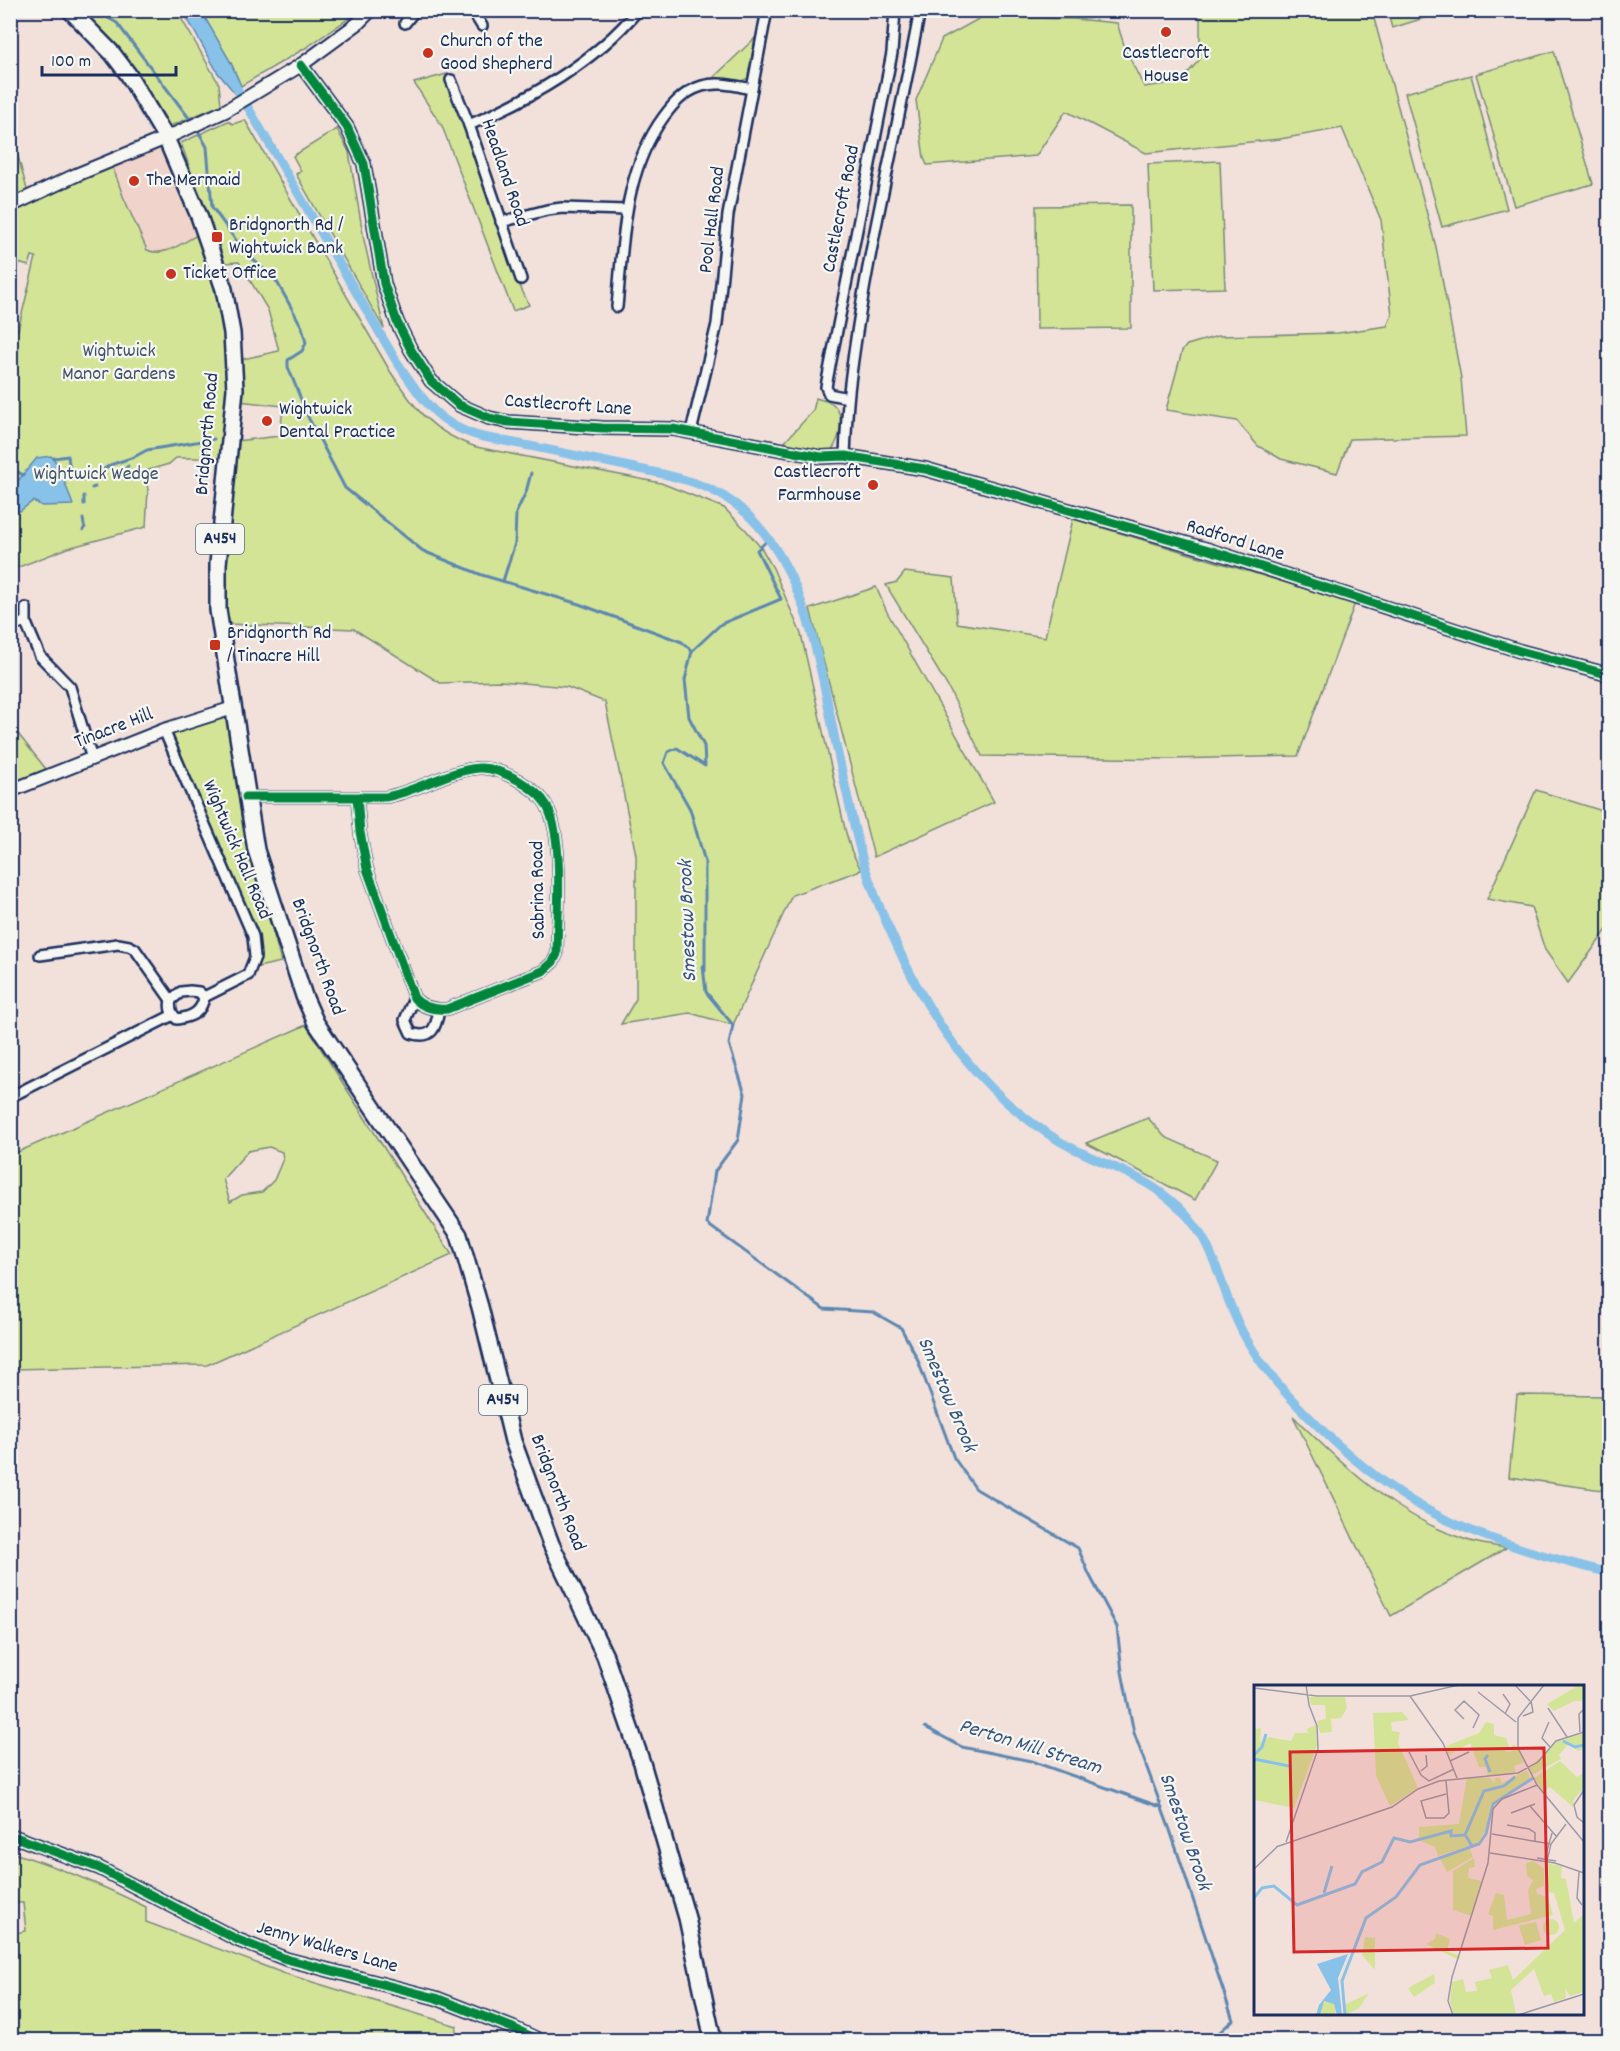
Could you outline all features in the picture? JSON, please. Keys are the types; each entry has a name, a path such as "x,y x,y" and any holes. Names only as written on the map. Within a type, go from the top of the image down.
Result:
{"highway":[{"name":"Bridgnorth Road","path":"70,10 112,53 128,75 165,138 199,216 224,290 232,333 235,389 220,538 218,610 256,850 304,996 316,1023 459,1235 480,1306 513,1441 551,1544 605,1656 642,1763 687,1918 713,2040"},
{"name":"Bridgnorth Road","path":"695,1961 703,2040"}],"street":[{"path":"10,206 225,111 301,64 357,24 371,10"},
{"path":"405,23 416,10"},
{"path":"472,10 482,26"},
{"path":"469,125 507,108 562,76 623,28 638,10"},
{"name":"Pool Hall Road","path":"690,432 717,324 728,214 767,10"},
{"name":"Castlecroft Road","path":"845,456 848,398 854,349 920,10"},
{"name":"Castlecroft Road","path":"848,398 829,394 826,387 892,53 892,11"},
{"name":"Castlecroft Lane","path":"301,64 338,114 364,164 384,284 397,322 411,351 431,381 459,405 489,418 538,424 657,428 690,432 821,457 845,456"},
{"name":"Headland Road","path":"452,80 521,279"},
{"path":"617,308 626,210 638,165 652,135 668,110 680,97 693,89 714,84 752,89"},
{"path":"501,222 562,208 588,207 626,210"},
{"name":"Radford Lane","path":"845,456 925,470 1209,550 1520,651 1610,675"},
{"path":"26,608 26,623 40,656 70,687 92,759"},
{"path":"13,624 26,623"},
{"name":"Tinacre Hill","path":"10,791 164,730 233,708"},
{"name":"Wightwick Hall Road","path":"164,730 253,936 255,957 248,975 204,997"},
{"name":"Sabrina Road","path":"246,797 396,796 461,771 482,768 512,777 528,786 544,800 554,821 558,840 557,954 553,962 543,971 439,1010"},
{"path":"357,797 360,832 367,869 414,998 420,1004 439,1010 435,1027 422,1036 411,1033 405,1020 414,998"},
{"path":"40,955 118,944 129,946 135,949 171,1000"},
{"path":"190,991 204,997 200,1010 191,1016 177,1019 173,1016 171,1000 181,992 190,991"},
{"path":"16,1094 173,1016"},
{"name":"Jenny Walkers Lane","path":"10,1836 99,1868 238,1940 286,1959 436,1998 539,2040"}],"shaded area":[{"path":"161,148 199,234 164,252 155,254 147,250 112,165"}],"green space":[{"path":"348,10 352,16 307,47 241,86 231,63 201,11"},
{"path":"1387,10 1447,10 1447,11 1392,28"},
{"path":"80,11 177,11 219,84 221,105 170,126 119,50"},
{"path":"1200,11 1372,11 1436,247 1461,378 1466,436 1350,439 1337,473 1281,459 1258,446 1237,421 1166,410 1182,351 1187,345 1218,336 1338,333 1387,326 1392,315 1381,220 1342,128 1280,139 1146,153 1066,111 1036,156 927,165 916,100 942,39 982,17 1074,19 1117,23 1125,48 1144,87 1180,82 1200,59"},
{"path":"755,38 748,78 742,81 713,78"},
{"path":"1554,51 1593,184 1514,206 1476,74"},
{"path":"447,74 485,191 529,305 513,311 442,126 414,83"},
{"path":"1471,75 1507,209 1442,227 1405,93"},
{"path":"245,120 390,371 416,408 426,418 447,434 476,447 661,483 724,508 762,549 773,568 801,634 845,829 851,850 861,870 792,895 733,1025 690,1013 621,1024 636,999 636,855 605,702 567,687 500,681 440,683 354,629 228,624 224,580 235,441 280,436 283,406 239,401 243,359 279,351 268,310 239,262 223,263 181,143 228,121 233,124"},
{"path":"337,129 349,152 364,240 384,329 296,174 301,171 293,156"},
{"path":"10,146 16,149 28,193 10,201"},
{"path":"1220,161 1225,288 1153,290 1148,164"},
{"name":"Wightwick Manor Gardens","path":"112,165 147,250 167,251 199,234 219,307 226,352 227,391 220,458 176,458 169,464 145,471 148,490 146,527 68,548 11,570 11,328 18,330 36,257 32,256 29,266 11,264 11,210"},
{"path":"1131,205 1131,328 1037,329 1036,206"},
{"path":"816,398 832,404 840,416 839,434 831,451 812,452 782,445 813,411"},
{"path":"1073,519 1355,603 1298,756 1170,759 982,756 948,687 886,585 897,582 905,572 954,578 957,623 1045,637"},
{"path":"876,587 887,612 994,802 874,857 810,609"},
{"path":"223,715 227,720 242,819 281,962 258,967 256,932 171,732"},
{"path":"11,725 46,769 10,783"},
{"path":"1536,790 1609,813 1609,927 1568,983 1545,950 1531,907 1487,899"},
{"path":"306,1025 452,1255 207,1365 11,1369 11,1155","holes":["269,1147 282,1152 283,1159 274,1180 262,1192 242,1195 230,1202 223,1179 248,1151"]},
{"path":"1148,1118 1165,1137 1217,1160 1195,1200 1086,1143"},
{"path":"1517,1395 1609,1396 1609,1491 1509,1477"},
{"path":"1293,1416 1350,1470 1414,1516 1466,1540 1506,1548 1391,1616"},
{"path":"10,1852 45,1863 146,1907 146,1922 283,1973 457,2026 453,2040 11,2040 11,1934 26,1931 23,1903 11,1903"}],"water":[{"path":"183,11 201,11 231,63 241,86 235,93 218,73"},
{"path":"51,456 59,466 73,505 42,506 33,501 20,511 11,511 11,489 37,458"}],"waterway":[{"name":"Smestow Brook","path":"94,10 117,23 192,122"},
{"path":"232,80 395,359 431,408 453,425 483,437 665,474 700,485 732,502 747,514 769,539 786,567 811,631 857,839 877,901 923,998 960,1053 982,1078 1032,1123 1074,1149 1143,1181 1168,1198 1184,1213 1207,1245 1234,1314 1259,1359 1298,1406 1363,1466 1394,1490 1465,1528 1526,1550 1610,1573"},
{"name":"Smestow Brook","path":"196,127 207,147 212,207 243,250 277,282 302,327 306,343 302,351 288,360 288,367 308,417 345,488 423,551 482,575 579,604 682,642 692,651 685,680 689,717 704,746 705,766 677,748 668,752 664,763 690,809 705,862 705,971 703,966 706,992 733,1025 729,1044 745,1094 738,1140 715,1171 707,1224 824,1309 873,1312 901,1328 917,1358 954,1458 976,1489 1078,1548 1117,1627 1122,1672 1134,1733 1170,1830 1233,2020 1211,2040"},
{"path":"54,458 68,456 70,472 73,476 85,480 110,465 147,450 214,439"},
{"path":"122,473 128,466"},
{"path":"10,467 23,475"},
{"path":"503,581 515,543 516,513 526,492 531,473"},
{"path":"84,496 84,504"},
{"path":"83,519 84,525"},
{"path":"692,651 721,624 781,599 757,550 769,539"},
{"name":"Perton Mill Stream","path":"925,1727 962,1747 1031,1761 1161,1807"}],"cycle path":[{"path":"301,65 347,127 364,164 384,284 397,322 411,350 431,381 459,405 489,418 508,422 602,428 673,429 821,457 845,456 925,469 1209,550 1520,651 1610,675"},
{"path":"246,797 386,797 455,773 479,768 504,773 518,780 535,791 543,800 550,813 555,831 559,896 557,954 553,962 543,971 447,1009 429,1007 417,1001 367,869 360,832 357,797"},
{"path":"10,1835 99,1868 238,1940 286,1959 436,1998 539,2040"}],"place":[{"name":"Castlecroft House","path":"1166,32"},
{"name":"Church of the Good Shepherd","path":"428,53"},
{"name":"The Mermaid","path":"134,181"},
{"name":"Bridgnorth Rd / Wightwick Bank","path":"217,237"},
{"name":"Ticket Office","path":"171,274"},
{"name":"Wightwick Dental Practice","path":"267,421"},
{"name":"Castlecroft Farmhouse","path":"873,485"},
{"name":"Bridgnorth Rd / Tinacre Hill","path":"215,645"}],"park label":[{"name":"Wightwick Wedge","path":"96,475"}]}
